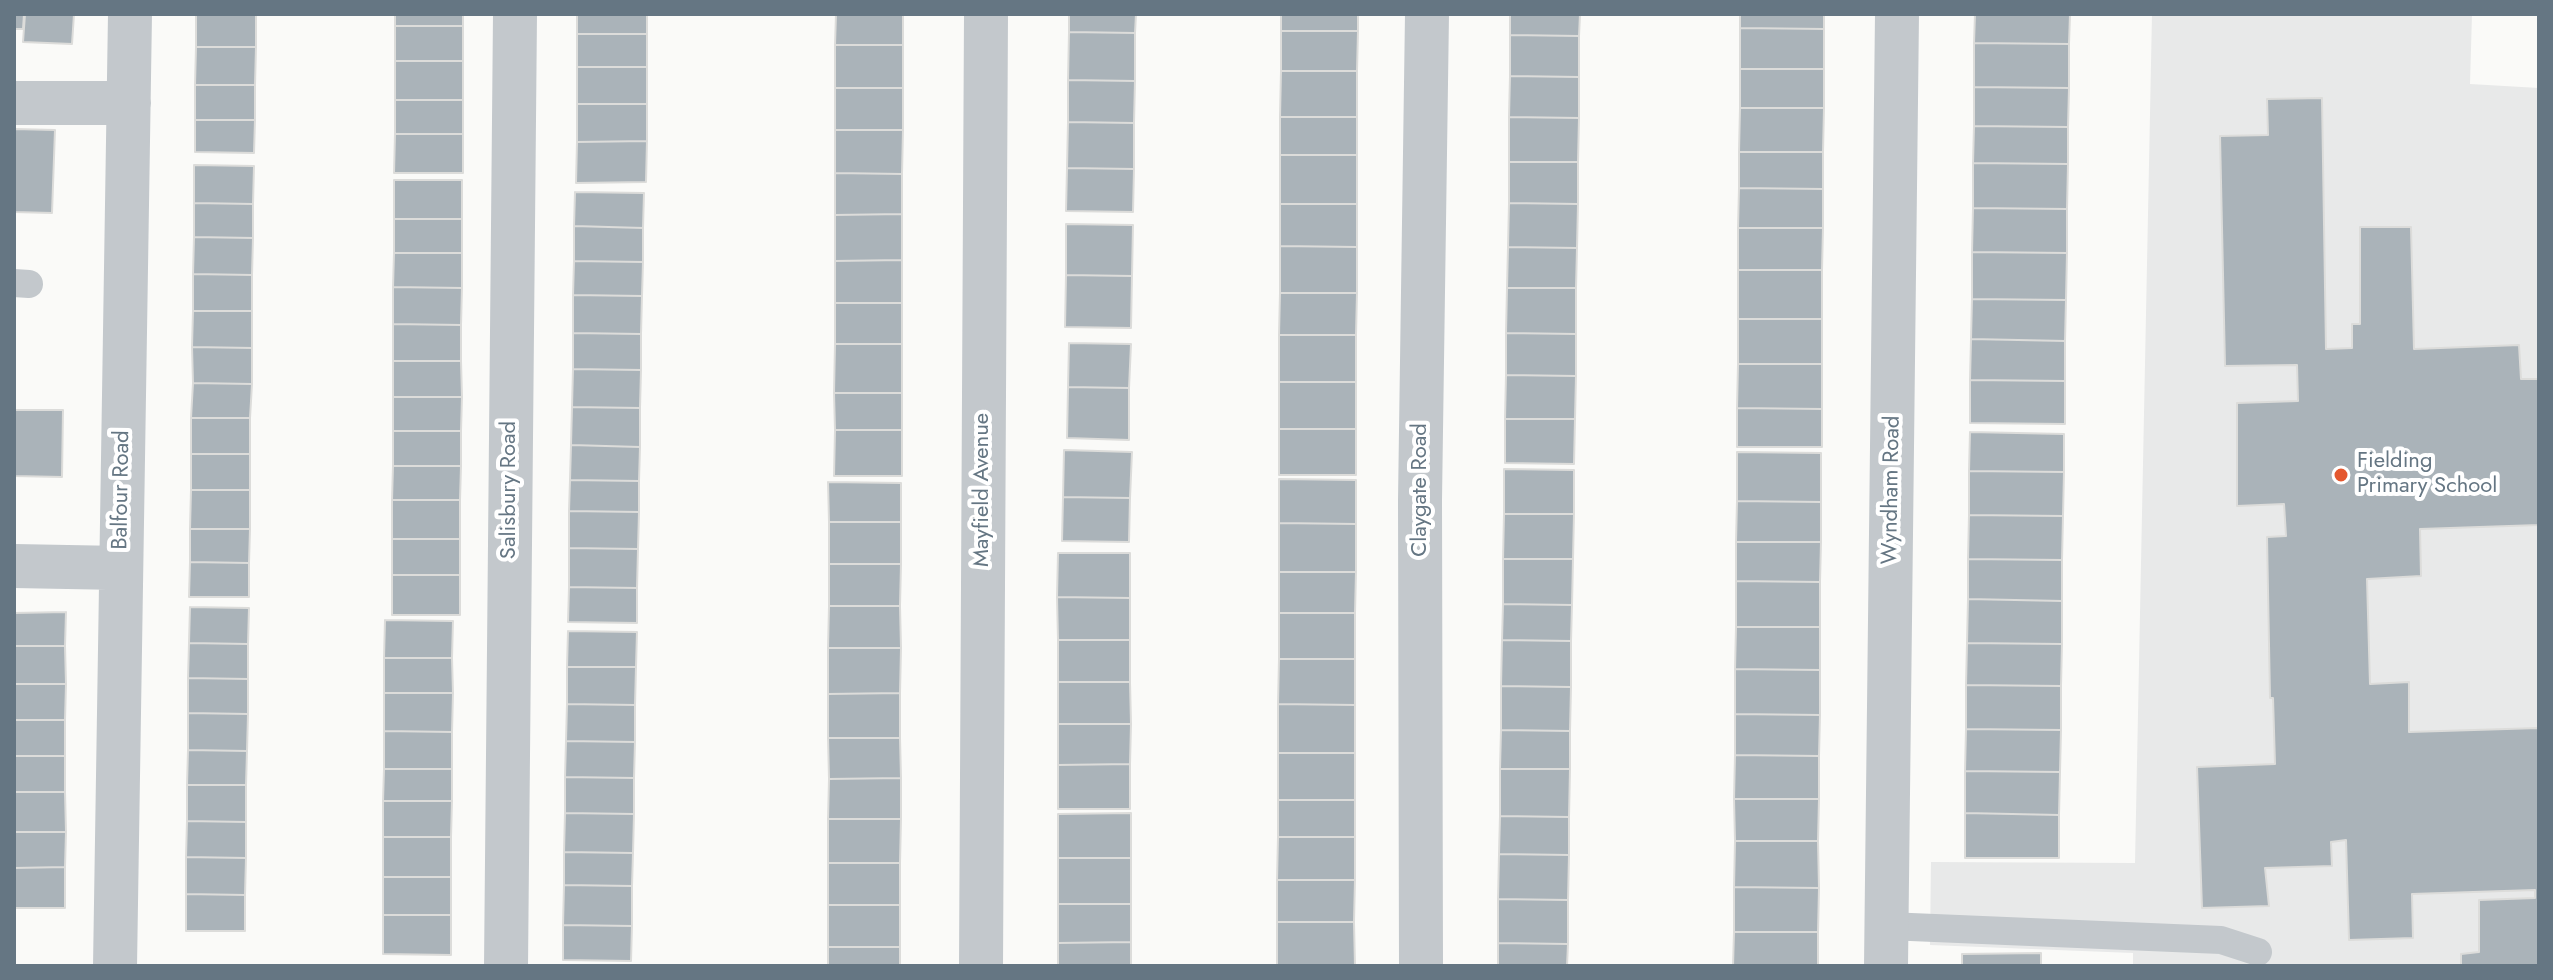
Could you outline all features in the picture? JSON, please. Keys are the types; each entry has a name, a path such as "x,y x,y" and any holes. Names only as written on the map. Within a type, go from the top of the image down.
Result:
{"street":[{"name":"Balfour Road","path":"115,966 130,14"},
{"name":"Salisbury Road","path":"506,966 515,14"},
{"name":"Mayfield Avenue","path":"981,966 986,14"},
{"name":"Claygate Road","path":"1421,966 1420,500 1427,14"},
{"name":"Wyndham Road","path":"1886,946 1897,14"},
{"path":"14,103 129,103"},
{"path":"14,566 121,568"}],"lane":[{"path":"1886,946 2221,940 2258,952"}],"shaded area":[{"name":"Fielding Primary School","path":"2152,14 2472,14 2470,84 2539,88 2539,966 2133,966 2133,953 1930,945 1931,862 2135,863"}],"building":[{"path":"14,14 24,14 23,29 14,29"},
{"path":"25,14 74,14 72,44 23,42"},
{"path":"196,14 256,14 256,47 196,47"},
{"path":"395,14 463,14 463,26 395,26"},
{"path":"577,14 647,14 647,34 577,34"},
{"path":"836,14 903,14 903,45 835,45"},
{"path":"1069,14 1136,14 1135,33 1069,32"},
{"path":"1281,14 1358,14 1358,31 1281,31"},
{"path":"1510,14 1580,14 1579,36 1510,35"},
{"path":"1740,14 1824,14 1824,29 1740,28"},
{"path":"1975,14 2070,14 2069,44 1974,43"},
{"path":"395,26 463,26 463,61 395,61"},
{"path":"1740,28 1824,29 1824,69 1740,69"},
{"path":"1281,31 1358,31 1357,71 1281,71"},
{"path":"1069,32 1135,33 1135,81 1068,80"},
{"path":"577,34 647,34 647,67 577,67"},
{"path":"1510,35 1579,36 1579,77 1510,76"},
{"path":"1974,43 2069,44 2069,88 1974,87"},
{"path":"835,45 903,45 903,88 835,88"},
{"path":"196,47 256,47 255,85 195,85"},
{"path":"395,61 463,61 463,100 395,100"},
{"path":"577,67 647,67 647,104 577,104"},
{"path":"1740,69 1824,69 1824,108 1740,108"},
{"path":"1281,71 1357,71 1357,117 1280,117"},
{"path":"1510,76 1579,77 1579,118 1509,117"},
{"path":"1068,80 1135,81 1134,123 1068,122"},
{"path":"195,85 255,85 255,120 195,120"},
{"path":"1974,87 2069,88 2068,127 1974,126"},
{"path":"835,88 903,88 903,130 835,130"},
{"path":"2322,98 2326,349 2352,348 2352,324 2360,324 2360,227 2411,227 2414,349 2519,345 2521,379 2539,379 2539,525 2420,529 2421,576 2367,579 2370,684 2409,682 2409,732 2539,728 2539,966 2461,966 2461,954 2479,952 2479,900 2535,898 2535,890 2412,894 2413,938 2349,940 2346,840 2331,842 2332,866 2265,868 2269,906 2202,908 2197,767 2275,764 2273,698 2270,698 2267,537 2286,536 2284,504 2237,506 2237,403 2298,401 2297,365 2225,366 2220,136 2268,135 2267,99"},
{"path":"395,100 463,100 463,134 395,134"},
{"path":"577,104 647,104 647,141 577,142"},
{"path":"1740,108 1824,108 1823,152 1739,152"},
{"path":"1280,117 1357,117 1357,155 1280,155"},
{"path":"1509,117 1579,118 1578,162 1509,162"},
{"path":"195,120 255,120 254,153 195,152"},
{"path":"1068,122 1134,123 1134,169 1067,168"},
{"path":"1974,126 2068,127 2068,164 1973,163"},
{"path":"14,129 55,130 52,213 14,212"},
{"path":"835,130 903,130 902,174 835,173"},
{"path":"395,134 463,134 463,173 394,173"},
{"path":"647,141 646,182 576,183 577,142"},
{"path":"1739,152 1823,152 1823,189 1739,188"},
{"path":"1280,155 1357,155 1357,204 1280,204"},
{"path":"1509,162 1578,162 1578,204 1509,203"},
{"path":"1973,163 2068,164 2067,209 1973,208"},
{"path":"194,165 254,166 253,204 194,203"},
{"path":"1067,168 1134,169 1133,212 1066,211"},
{"path":"835,173 902,174 902,214 835,215"},
{"path":"394,180 462,180 462,219 394,219"},
{"path":"1739,188 1823,189 1823,228 1738,228"},
{"path":"575,192 644,193 643,228 574,226"},
{"path":"194,203 253,204 253,238 194,237"},
{"path":"1509,203 1578,204 1577,248 1508,247"},
{"path":"1280,204 1357,204 1357,247 1280,246"},
{"path":"1973,208 2067,209 2067,253 1972,252"},
{"path":"902,214 902,260 835,261 835,215"},
{"path":"394,219 462,219 462,253 394,253"},
{"path":"1066,224 1133,225 1132,276 1066,275"},
{"path":"574,226 643,228 643,262 574,261"},
{"path":"1738,228 1823,228 1822,270 1738,270"},
{"path":"194,237 253,238 252,275 193,274"},
{"path":"1280,246 1357,247 1357,293 1280,293"},
{"path":"1508,247 1577,248 1576,288 1507,288"},
{"path":"1972,252 2067,253 2066,300 1972,299"},
{"path":"394,253 462,253 462,288 393,287"},
{"path":"902,260 902,303 835,303 835,261"},
{"path":"574,261 643,262 642,296 573,295"},
{"path":"1738,270 1822,270 1822,319 1738,319"},
{"path":"193,274 252,275 252,311 193,311"},
{"path":"1066,275 1132,276 1131,328 1065,327"},
{"path":"393,287 462,288 461,325 393,324"},
{"path":"1507,288 1576,288 1576,334 1506,333"},
{"path":"1280,293 1357,293 1356,335 1279,335"},
{"path":"573,295 642,296 641,334 573,333"},
{"path":"1972,299 2066,300 2065,341 1971,339"},
{"path":"835,303 902,303 902,344 835,344"},
{"path":"193,311 252,311 252,348 192,347"},
{"path":"1738,319 1822,319 1822,364 1738,364"},
{"path":"393,324 461,325 461,361 393,361"},
{"path":"573,333 641,334 641,370 573,369"},
{"path":"1506,333 1576,334 1576,376 1506,375"},
{"path":"1279,335 1356,335 1356,382 1279,382"},
{"path":"1971,339 2065,341 2065,381 1970,380"},
{"path":"1069,343 1131,344 1129,388 1068,387"},
{"path":"835,344 902,344 902,393 834,393"},
{"path":"192,347 252,348 252,384 193,383"},
{"path":"393,361 461,361 462,397 393,397"},
{"path":"1738,364 1822,364 1822,409 1737,408"},
{"path":"573,369 641,370 640,408 572,407"},
{"path":"1506,375 1576,376 1575,419 1505,419"},
{"path":"1970,380 2065,381 2065,424 1970,423"},
{"path":"1279,382 1356,382 1356,429 1279,429"},
{"path":"193,383 252,384 250,418 191,418"},
{"path":"1068,387 1129,388 1129,440 1067,438"},
{"path":"834,393 902,393 902,430 835,430"},
{"path":"393,397 462,397 461,431 393,431"},
{"path":"572,407 640,408 640,447 571,445"},
{"path":"1737,408 1822,409 1822,447 1737,447"},
{"path":"14,410 63,410 62,477 14,476"},
{"path":"191,418 250,418 250,454 191,454"},
{"path":"1505,419 1575,419 1574,464 1505,463"},
{"path":"1279,429 1356,429 1356,475 1279,475"},
{"path":"835,430 902,430 902,476 834,476"},
{"path":"393,431 461,431 461,466 393,466"},
{"path":"1970,432 2064,434 2064,472 1969,471"},
{"path":"571,445 640,447 639,481 570,480"},
{"path":"1064,450 1132,452 1130,498 1063,497"},
{"path":"1737,452 1821,453 1821,502 1737,501"},
{"path":"191,454 250,454 250,490 191,490"},
{"path":"393,466 461,466 460,500 392,500"},
{"path":"1504,469 1574,470 1574,514 1504,514"},
{"path":"1969,471 2064,472 2063,516 1969,515"},
{"path":"1279,479 1356,480 1356,524 1279,523"},
{"path":"570,480 639,481 639,512 569,511"},
{"path":"828,482 901,483 901,522 829,522"},
{"path":"191,490 250,490 250,529 190,529"},
{"path":"1063,497 1130,498 1129,542 1062,541"},
{"path":"392,500 460,500 460,539 392,539"},
{"path":"1737,501 1821,502 1821,542 1736,542"},
{"path":"569,511 639,512 638,549 569,548"},
{"path":"1504,514 1574,514 1573,559 1503,559"},
{"path":"1969,515 2063,516 2062,560 1968,559"},
{"path":"829,522 901,522 901,564 829,564"},
{"path":"1279,523 1356,524 1356,572 1279,572"},
{"path":"190,529 250,529 249,563 190,562"},
{"path":"392,539 460,539 460,575 392,575"},
{"path":"1736,542 1821,542 1820,582 1736,581"},
{"path":"569,548 638,549 637,588 569,587"},
{"path":"1058,553 1130,553 1130,598 1057,597"},
{"path":"1503,559 1573,559 1572,605 1503,604"},
{"path":"1968,559 2062,560 2062,601 1968,599"},
{"path":"190,562 249,563 249,597 189,597"},
{"path":"829,564 901,564 900,606 829,606"},
{"path":"1279,572 1356,572 1355,613 1279,613"},
{"path":"392,575 460,575 460,615 392,615"},
{"path":"1736,581 1820,582 1820,627 1736,627"},
{"path":"569,587 637,588 637,623 568,622"},
{"path":"1057,597 1130,598 1130,640 1058,640"},
{"path":"1968,599 2062,601 2062,644 1967,643"},
{"path":"1503,604 1572,605 1571,641 1502,640"},
{"path":"829,606 900,606 901,648 828,648"},
{"path":"190,607 249,608 248,644 189,643"},
{"path":"66,612 65,646 14,646 14,613"},
{"path":"1279,613 1355,613 1355,659 1279,659"},
{"path":"385,620 453,621 452,658 384,658"},
{"path":"1736,627 1820,627 1820,670 1735,669"},
{"path":"568,631 637,632 636,667 567,667"},
{"path":"1058,640 1130,640 1130,682 1058,682"},
{"path":"1502,640 1571,641 1571,687 1501,686"},
{"path":"189,643 248,644 248,679 188,678"},
{"path":"1967,643 2062,644 2061,686 1966,685"},
{"path":"14,646 65,646 66,684 14,684"},
{"path":"828,648 901,648 900,693 828,694"},
{"path":"384,658 452,658 453,693 384,693"},
{"path":"1279,659 1355,659 1355,705 1278,704"},
{"path":"567,667 636,667 635,705 567,704"},
{"path":"1735,669 1820,670 1820,715 1735,714"},
{"path":"188,678 248,679 248,714 188,713"},
{"path":"1058,682 1130,682 1131,724 1058,724"},
{"path":"14,684 66,684 65,720 14,720"},
{"path":"1966,685 2061,686 2061,730 1966,729"},
{"path":"1501,686 1571,687 1570,731 1501,730"},
{"path":"384,693 453,693 452,732 384,731"},
{"path":"900,693 900,738 828,738 828,694"},
{"path":"567,704 635,705 635,742 566,741"},
{"path":"1278,704 1355,705 1355,753 1278,753"},
{"path":"188,713 248,714 247,751 188,750"},
{"path":"1735,714 1820,715 1819,756 1735,755"},
{"path":"14,720 65,720 65,756 14,756"},
{"path":"1058,724 1131,724 1130,764 1058,765"},
{"path":"1966,729 2061,730 2060,772 1965,771"},
{"path":"1501,730 1570,731 1570,769 1500,769"},
{"path":"384,731 452,732 452,769 384,769"},
{"path":"828,738 900,738 901,778 829,779"},
{"path":"566,741 635,742 634,778 565,777"},
{"path":"188,750 247,751 246,785 187,785"},
{"path":"1278,753 1355,753 1355,800 1278,800"},
{"path":"1735,755 1819,756 1819,799 1734,799"},
{"path":"14,756 65,756 65,792 14,792"},
{"path":"1130,764 1130,809 1058,809 1058,765"},
{"path":"384,769 452,769 452,801 383,801"},
{"path":"1500,769 1570,769 1569,817 1500,816"},
{"path":"1965,771 2060,772 2059,815 1965,813"},
{"path":"565,777 634,778 634,814 565,813"},
{"path":"901,778 901,819 828,819 829,779"},
{"path":"187,785 246,785 246,822 187,821"},
{"path":"14,792 65,792 66,832 14,832"},
{"path":"1734,799 1819,799 1818,841 1735,841"},
{"path":"1278,800 1355,800 1355,837 1278,837"},
{"path":"383,801 452,801 451,837 383,837"},
{"path":"565,813 634,814 633,853 564,852"},
{"path":"1131,813 1131,858 1058,858 1058,814"},
{"path":"1965,813 2059,815 2059,858 1965,858"},
{"path":"1500,816 1569,817 1569,855 1499,854"},
{"path":"828,819 901,819 900,863 828,863"},
{"path":"187,821 246,822 246,858 186,857"},
{"path":"14,832 66,832 65,867 14,868"},
{"path":"383,837 451,837 451,877 383,877"},
{"path":"1278,837 1355,837 1355,880 1277,880"},
{"path":"1735,841 1818,841 1819,888 1734,887"},
{"path":"564,852 633,853 632,886 564,885"},
{"path":"1499,854 1569,855 1568,900 1498,899"},
{"path":"186,857 246,858 245,895 186,894"},
{"path":"1058,858 1131,858 1131,904 1058,904"},
{"path":"828,863 900,863 900,905 828,905"},
{"path":"65,867 65,908 14,908 14,868"},
{"path":"383,877 451,877 451,915 383,915"},
{"path":"1277,880 1355,880 1354,922 1277,922"},
{"path":"564,885 632,886 632,926 563,925"},
{"path":"1734,887 1819,888 1818,932 1734,932"},
{"path":"186,894 245,895 245,931 186,931"},
{"path":"1498,899 1568,900 1568,944 1498,943"},
{"path":"1058,904 1131,904 1131,942 1058,943"},
{"path":"828,905 900,905 900,947 828,947"},
{"path":"383,915 451,915 451,955 383,954"},
{"path":"1277,922 1354,922 1355,966 1277,966"},
{"path":"563,925 632,926 631,961 563,960"},
{"path":"1734,932 1818,932 1818,966 1733,966"},
{"path":"1131,942 1131,966 1058,966 1058,943"},
{"path":"1498,943 1568,944 1567,966 1498,966"},
{"path":"828,947 900,947 900,966 828,966"},
{"path":"2041,953 2041,966 1962,966 1962,954"}],"place":[{"name":"Fielding Primary School","path":"2341,475"}]}
